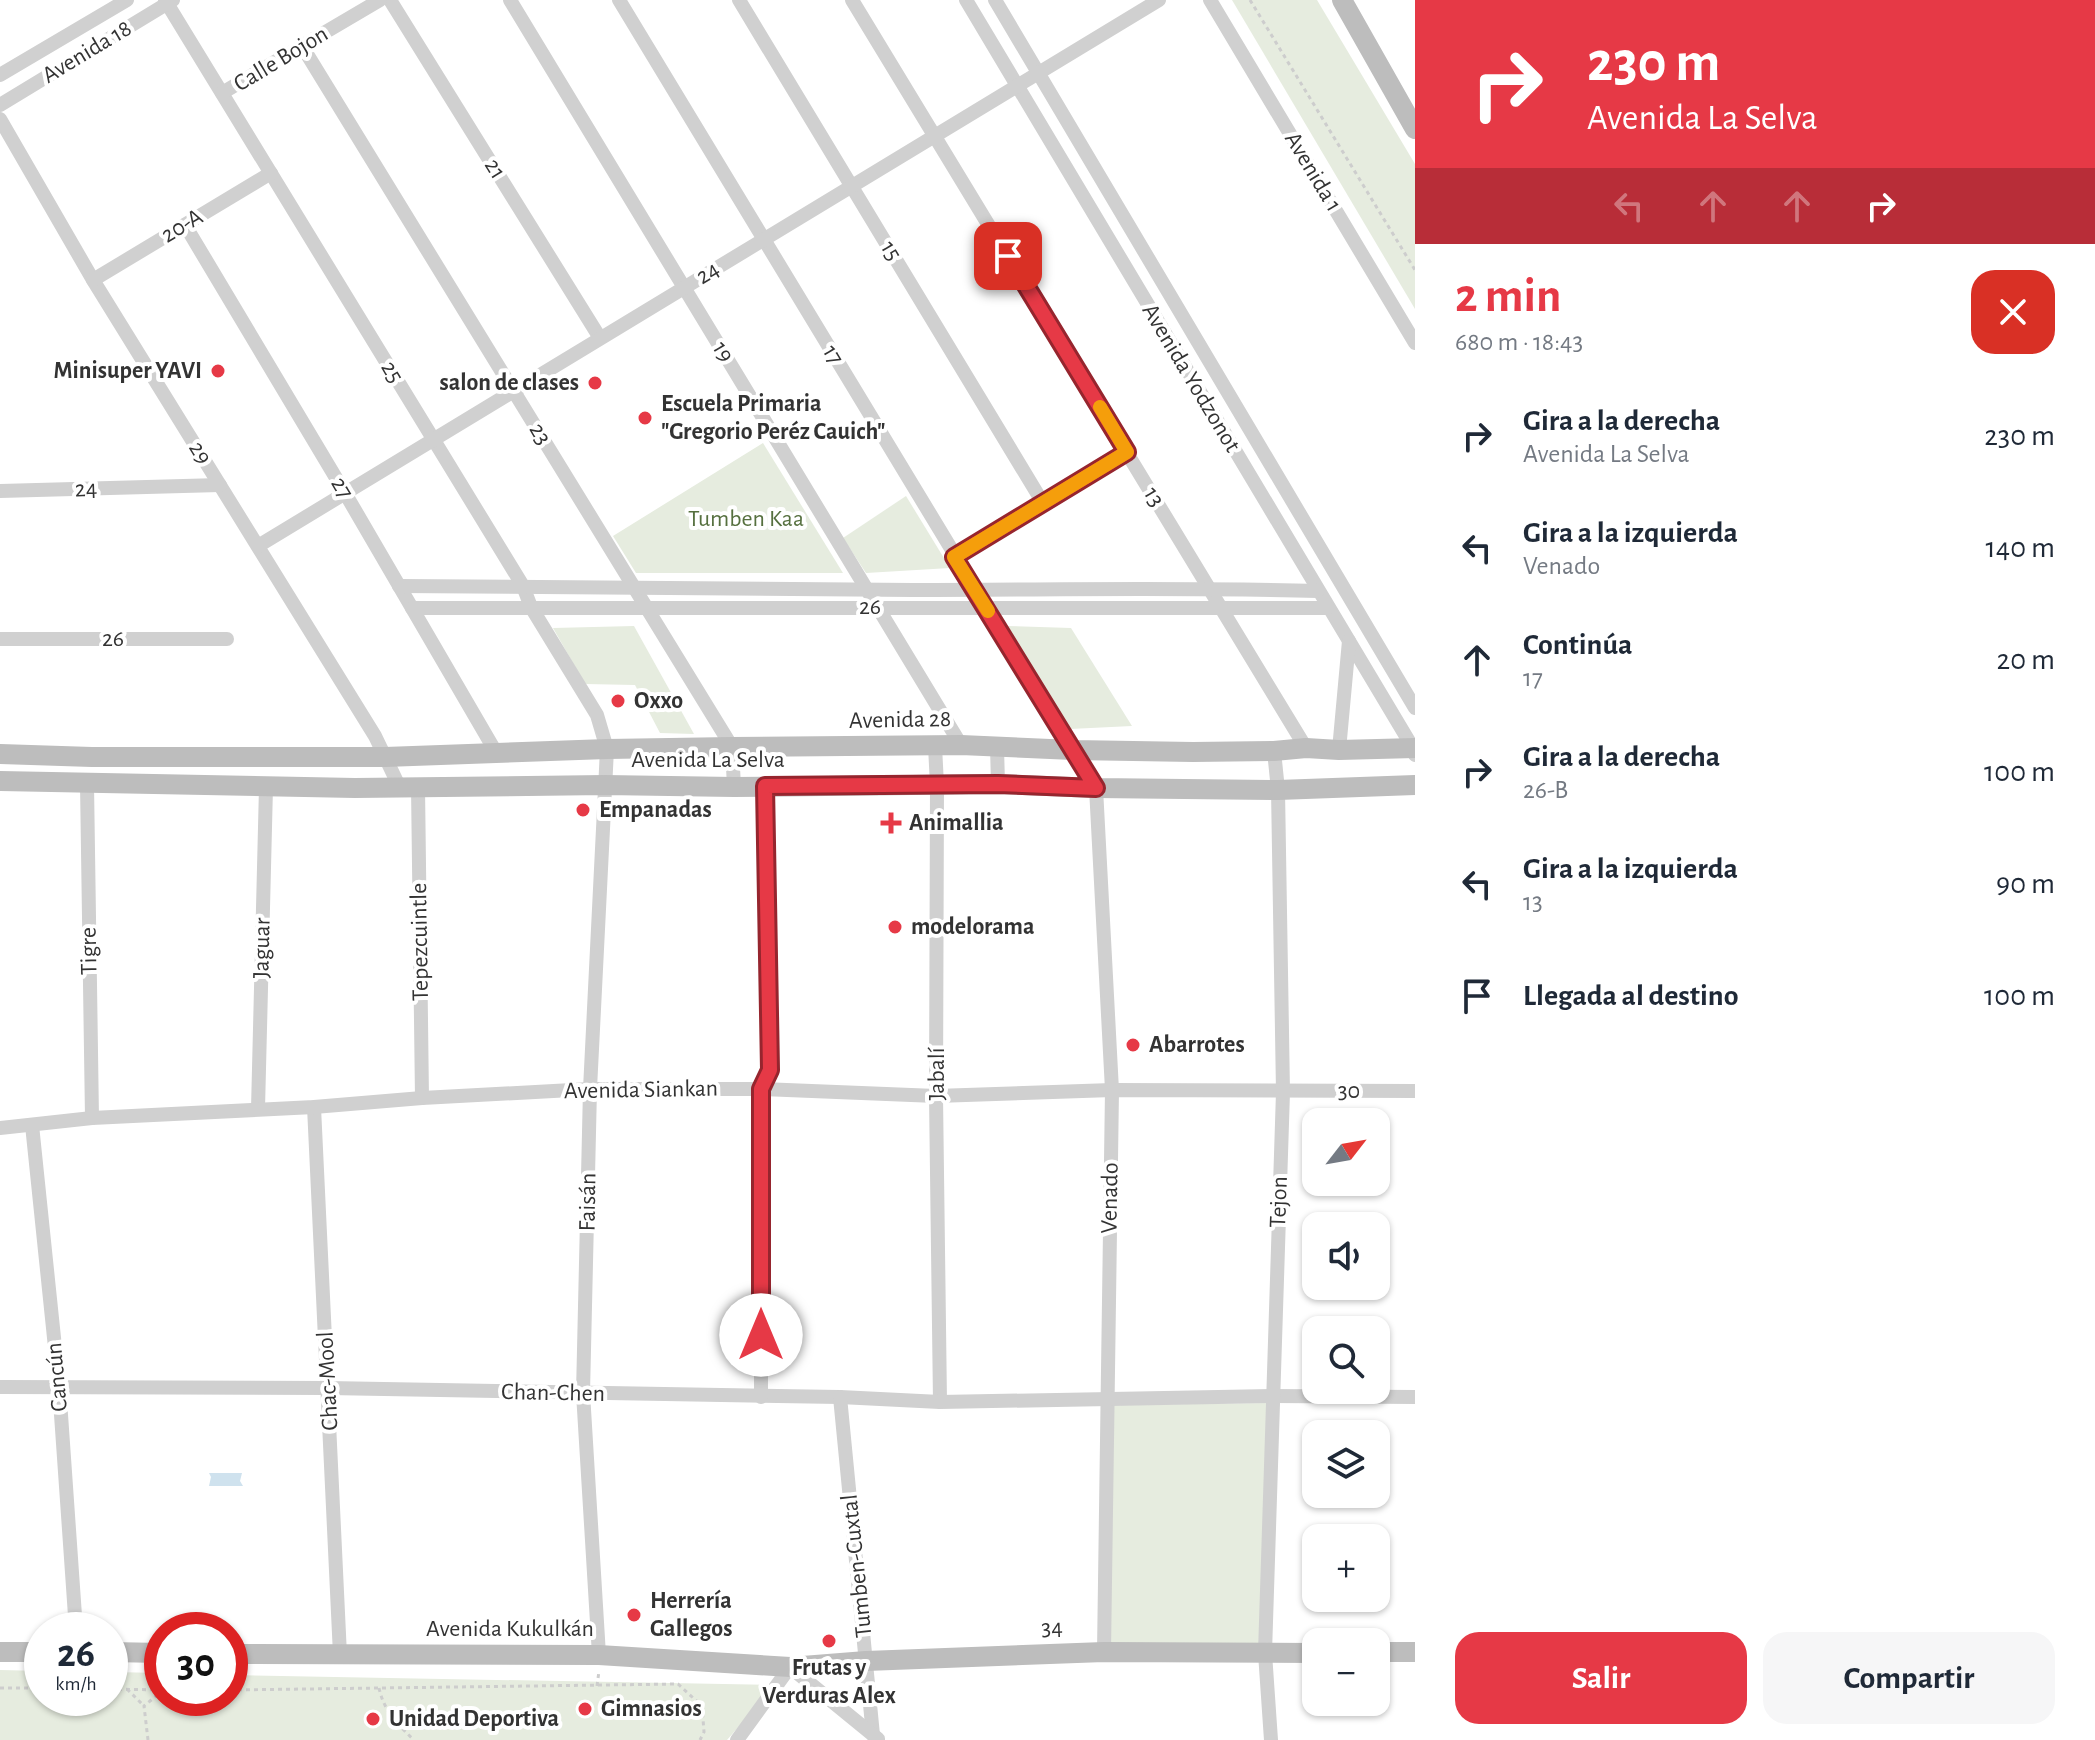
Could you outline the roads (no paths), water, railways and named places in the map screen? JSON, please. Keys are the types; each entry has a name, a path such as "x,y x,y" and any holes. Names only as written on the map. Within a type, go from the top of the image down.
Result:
{"street":[{"name":"Avenida 18","path":"0,75 127,0"},
{"name":"Calle Bojon","path":"222,93 380,0"},
{"name":"21","path":"390,0 600,338"},
{"name":"19","path":"510,0 961,745"},
{"name":"17","path":"619,0 1073,750"},
{"name":"15","path":"739,0 1043,503"},
{"name":"13","path":"852,0 1306,748"},
{"name":"Avenida Yodzonot","path":"966,0 1414,750"},
{"name":"Avenida Yodzonot","path":"995,0 1415,708"},
{"name":"24","path":"258,546 1159,0"},
{"name":"Avenida 1","path":"1210,0 1415,343"},
{"path":"1342,0 1415,129"},
{"name":"Avenida 18","path":"0,105 169,1"},
{"name":"25","path":"169,1 523,586 531,607 597,715 607,749"},
{"name":"23","path":"302,46 732,747 734,787"},
{"name":"29","path":"0,119 93,280 375,736 385,757 409,786"},
{"name":"20-A","path":"93,280 271,173"},
{"name":"27","path":"185,225 497,754"},
{"path":"954,557 1127,452"},
{"name":"24","path":"0,491 220,485"},
{"path":"399,586 1088,591 1209,588 1318,591"},
{"name":"26","path":"412,608 1328,608"},
{"name":"26","path":"0,639 227,639"},
{"path":"1339,750 1349,641"},
{"name":"Avenida 28","path":"385,757 607,749 961,745 1073,750 1414,750"},
{"name":"Jabalí","path":"935,746 940,1402"},
{"path":"997,747 998,784"},
{"name":"Faisán","path":"599,1655 583,1393 590,1089 607,749"},
{"name":"Venado","path":"1073,750 1096,788 1112,1090 1104,1652"},
{"name":"Tejon","path":"1271,1740 1265,1653 1283,1092 1278,790 1274,751"},
{"path":"0,754 385,757"},
{"name":"Avenida La Selva","path":"0,781 266,787 998,784 1278,790 1415,785"},
{"name":"Tigre","path":"87,784 92,1118"},
{"name":"Tepezcuintle","path":"409,786 422,1098"},
{"path":"761,1397 761,1089 770,1070 765,786"},
{"name":"Jaguar","path":"258,1109 266,787"},
{"name":"Avenida Siankan","path":"0,1128 92,1118 590,1089 761,1089 936,1096 1112,1090 1283,1092"},
{"name":"30","path":"1283,1092 1415,1091"},
{"name":"Chac-Mool","path":"314,1107 340,1655"},
{"name":"Cancún","path":"32,1125 59,1386 75,1612"},
{"name":"Chan-Chen","path":"0,1387 328,1388 840,1397 940,1402 1272,1396 1415,1397"},
{"name":"Tumben-Cuxtal","path":"840,1397 876,1737"},
{"path":"0,1652 24,1652"},
{"name":"34","path":"790,1667 1104,1652 1302,1653"},
{"path":"1390,1652 1415,1652"},
{"name":"Avenida Kukulkán","path":"248,1654 599,1655 790,1667"},
{"path":"737,1740 790,1667 876,1737"}],"water":[{"path":"209,1473 242,1473 240,1481 243,1486 209,1486"}],"place":[{"name":"Minisuper YAVI","path":"218,371"},
{"name":"salon de clases","path":"595,383"},
{"name":"Escuela Primaria \"Gregorio Peréz Cauich\"","path":"645,418"},
{"name":"Oxxo","path":"618,701"},
{"name":"Empanadas","path":"583,810"},
{"name":"Animallia","path":"891,823"},
{"name":"modelorama","path":"895,927"},
{"name":"Abarrotes","path":"1133,1045"},
{"name":"Herrería Gallegos","path":"634,1615"},
{"name":"Frutas y Verduras Alex","path":"829,1641"},
{"name":"Gimnasios","path":"585,1709"},
{"name":"Unidad Deportiva","path":"373,1719"}],"park label":[{"name":"Tumben Kaa","path":"746,519"}]}
